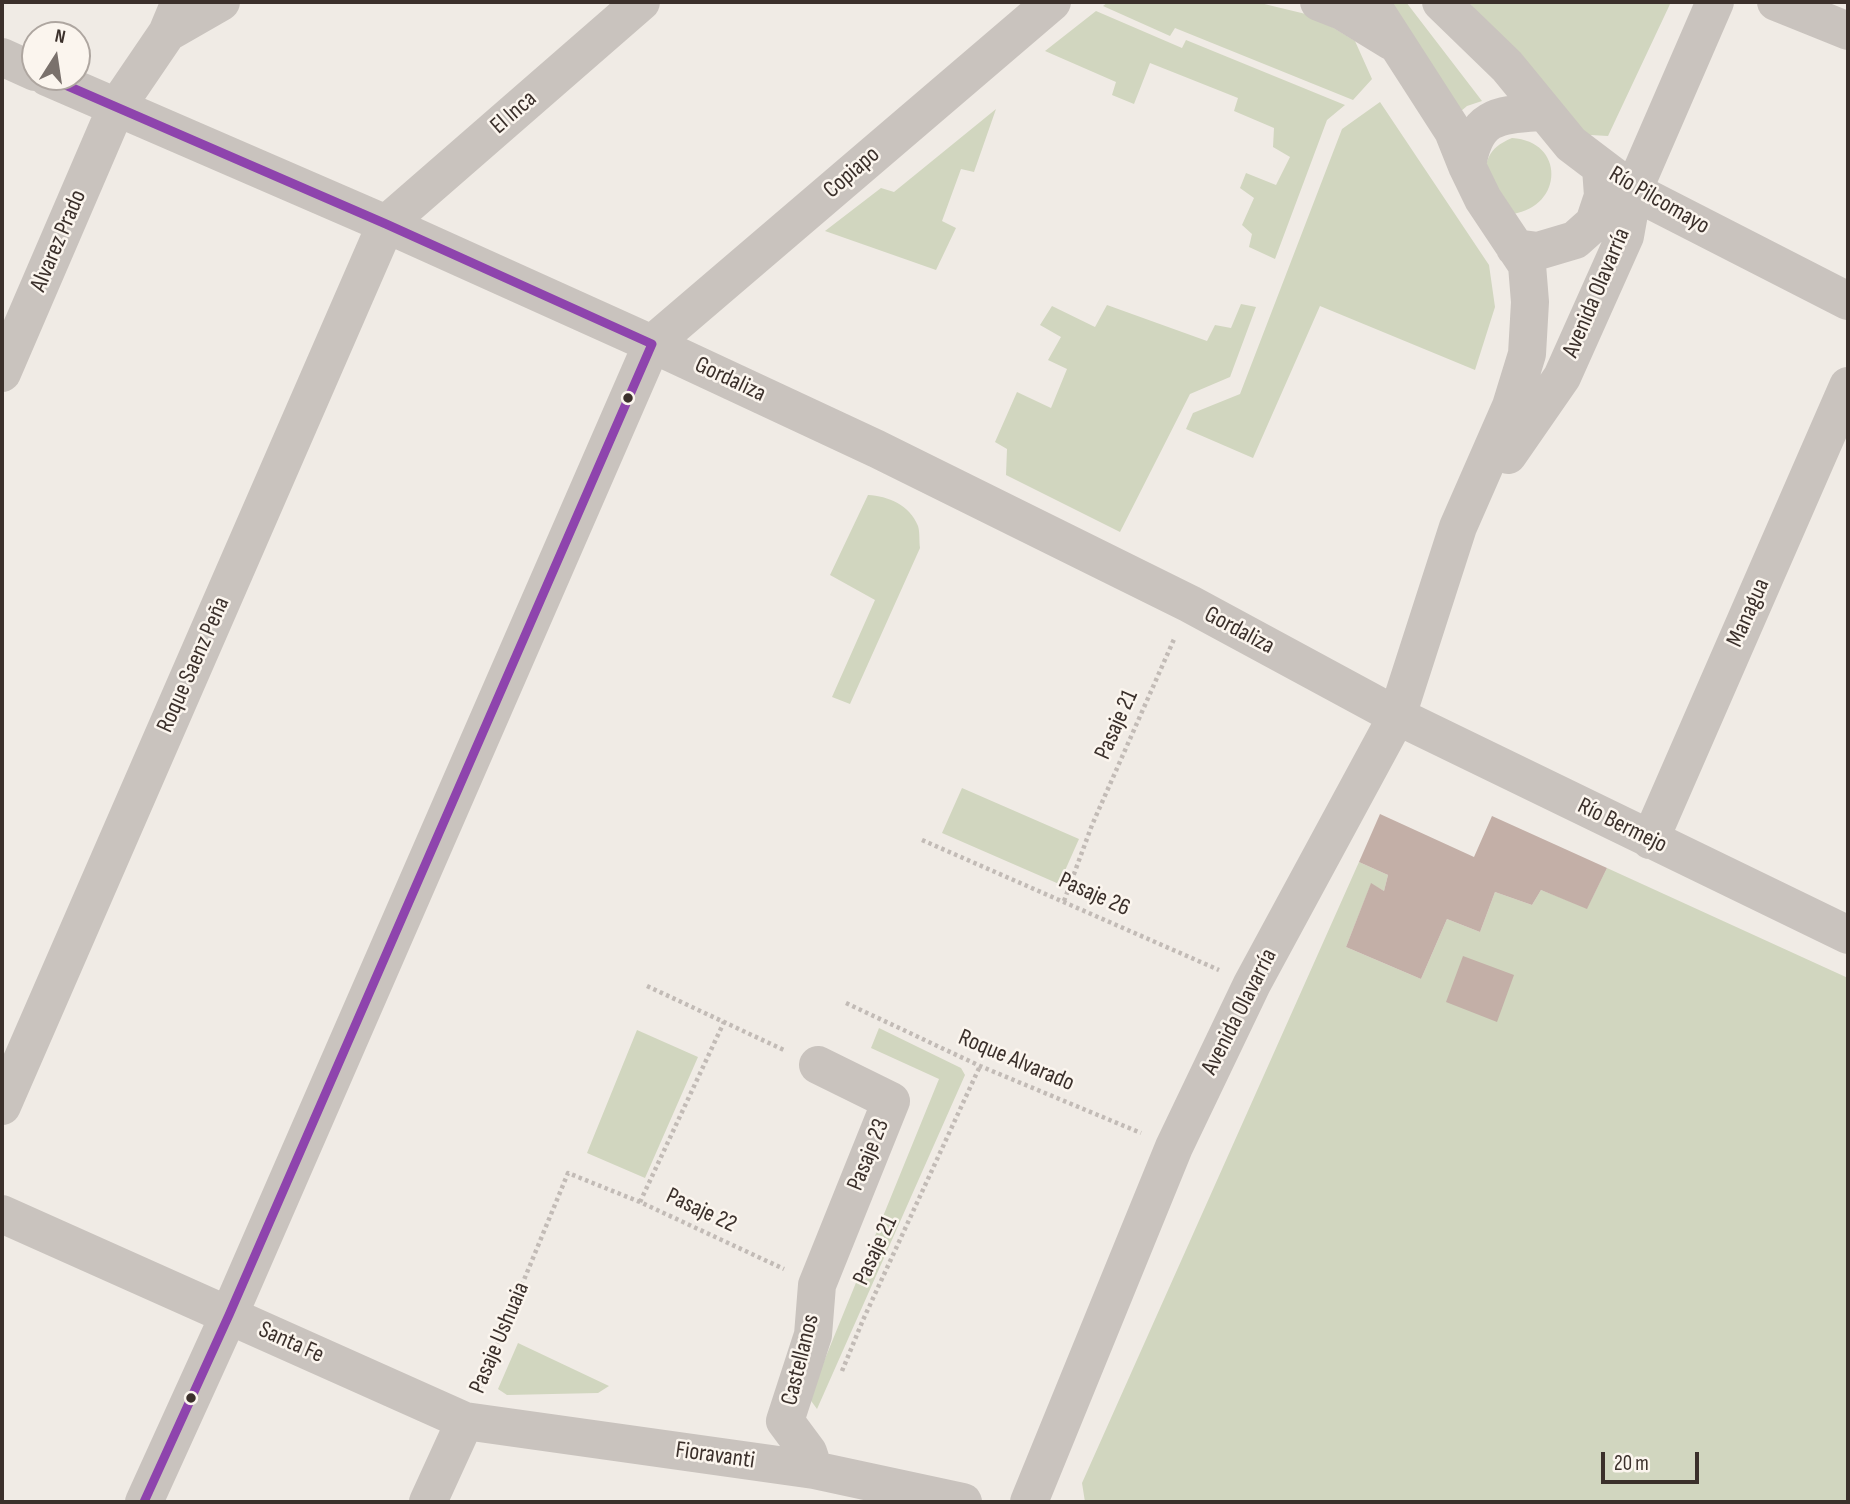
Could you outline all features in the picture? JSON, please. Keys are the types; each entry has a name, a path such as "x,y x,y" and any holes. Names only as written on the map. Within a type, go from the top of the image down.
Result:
{"street":[{"path":"174,17 220,2"},
{"name":"El Inca","path":"386,224 641,2"},
{"name":"Copiapo","path":"652,344 1052,2"},
{"path":"1319,2 1342,10 1396,44"},
{"path":"1370,2 1453,131 1483,199 1521,256 1575,240 1594,223 1603,196 1601,168"},
{"name":"Río Pilcomayo","path":"1441,2 1507,66 1562,135 1601,168 1633,191 1848,301"},
{"name":"Avenida Olavarría","path":"1458,527 1562,377 1625,236 1633,191 1715,2"},
{"path":"1776,2 1848,31"},
{"name":"Alvarez Prado","path":"2,373 116,108 174,17"},
{"path":"2,57 21,66"},
{"name":"Gordaliza","path":"78,91 386,224 877,449 1190,604 1397,716"},
{"path":"1467,166 1469,150 1478,131 1500,115 1544,112"},
{"name":"Roque Saenz Peña","path":"2,1106 386,224"},
{"name":"Avenida Olavarría","path":"1029,1502 1174,1147 1252,984 1397,716 1458,527 1511,406 1527,354 1530,302 1521,256"},
{"path":"145,1502 652,344"},
{"name":"Managua","path":"1650,840 1848,386"},
{"name":"Río Bermejo","path":"1397,716 1848,935"},
{"name":"Pasaje 23","path":"817,1284 891,1101 818,1065"},
{"name":"Santa Fe","path":"2,1214 465,1421"},
{"name":"Castellanos","path":"814,1470 808,1452 785,1421 813,1335 817,1284"},
{"name":"Fioravanti","path":"465,1421 814,1470 963,1502"},
{"name":"Pasaje Ushuaia","path":"428,1502 465,1421"}],"path":[{"name":"Pasaje 21","path":"1064,901 1092,825 1190,604"},
{"name":"Pasaje 26","path":"922,840 1252,984"},
{"path":"647,986 818,1065"},
{"name":"Roque Alvarado","path":"846,1003 980,1066 1174,1147"},
{"path":"640,1202 724,1022"},
{"name":"Pasaje 21","path":"838,1380 980,1066"},
{"name":"Pasaje 22","path":"568,1173 640,1202 817,1284"},
{"name":"Pasaje Ushuaia","path":"465,1421 568,1173"}],"green space":[{"path":"1108,2 1256,2 1314,16 1355,41 1372,79 1353,100 1175,28 1170,36 1103,6"},
{"path":"1374,2 1406,2 1482,101 1467,106 1454,117"},
{"path":"1469,2 1671,2 1608,136 1573,134"},
{"path":"1096,11 1182,48 1186,40 1345,105 1327,120 1275,259 1249,247 1252,234 1242,225 1254,198 1240,188 1246,173 1276,185 1290,157 1273,147 1274,128 1234,111 1238,98 1150,63 1134,104 1112,95 1116,82 1045,51"},
{"path":"1380,102 1489,265 1495,307 1475,370 1320,306 1253,458 1186,429 1193,413 1240,394 1342,129"},
{"path":"996,109 974,172 961,169 942,221 956,228 936,270 825,231 881,188 894,192"},
{"path":"1512,138 1529,142 1542,150 1549,161 1552,174 1542,199 1530,209 1513,214 1482,186 1492,151"},
{"path":"1241,304 1256,307 1230,377 1190,394 1120,532 1006,475 1007,449 995,442 1017,392 1051,408 1067,369 1048,360 1061,337 1040,325 1052,306 1095,327 1107,305 1207,341 1215,325 1231,328"},
{"path":"868,495 898,503 910,512 918,526 920,548 850,704 832,697 875,600 830,575"},
{"path":"962,788 1079,839 1059,884 942,833"},
{"path":"1359,862 1388,875 1384,891 1371,884 1346,947 1421,979 1447,919 1480,932 1495,892 1532,905 1541,890 1587,908 1607,868 1848,978 1848,1502 1085,1502 1082,1483"},
{"path":"879,1028 961,1068 965,1075 817,1409 809,1398 939,1079 871,1048"},
{"path":"637,1030 698,1057 645,1178 587,1153"},
{"path":"518,1343 609,1386 598,1393 507,1395 498,1389"}],"building":[{"path":"1380,814 1474,857 1492,816 1607,868 1587,909 1541,890 1532,905 1495,892 1480,932 1447,919 1421,979 1346,947 1371,883 1384,891 1388,875 1359,862"},
{"path":"1463,956 1514,975 1497,1022 1446,1002"}],"transit line":[{"path":"79,91 386,224 652,344 229,1315 144,1502"}]}
